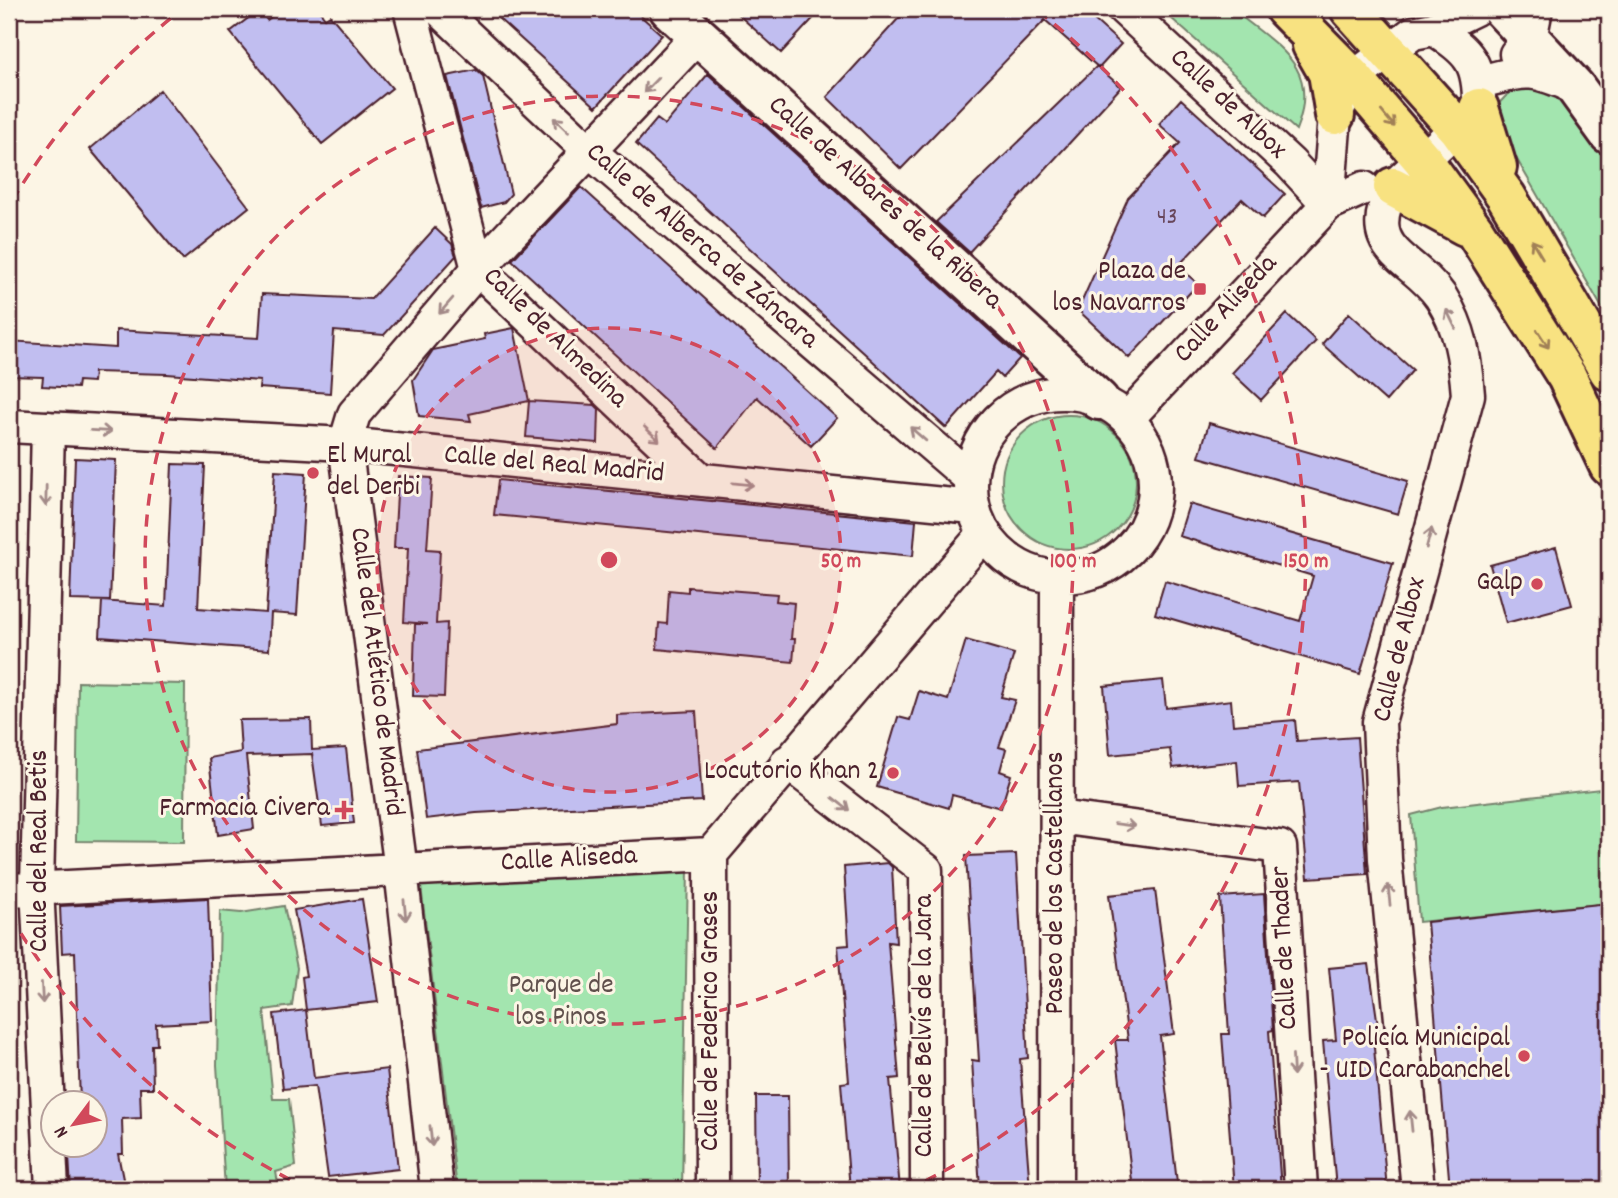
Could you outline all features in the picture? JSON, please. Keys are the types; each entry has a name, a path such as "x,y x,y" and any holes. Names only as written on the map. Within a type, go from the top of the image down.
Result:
{"main road":[{"path":"1350,9 1412,38"},
{"path":"1360,9 1412,38 1472,106 1506,196 1609,371"},
{"path":"1292,15 1353,78 1423,160 1474,230 1567,377 1609,466"},
{"path":"1292,15 1328,73 1333,131"},
{"path":"1379,187 1474,230"}],"street":[{"name":"Calle de Almedina","path":"410,9 478,269 701,480"},
{"name":"Calle de Alberca de Záncara","path":"439,9 975,507"},
{"name":"Calle de Albares de la Ribera","path":"669,9 1113,409"},
{"name":"Calle de Albox","path":"1124,9 1290,163 1328,204"},
{"path":"1328,204 1333,131 1353,78 1412,38 1475,9"},
{"path":"1502,9 1533,24 1609,134"},
{"name":"Calle Aliseda","path":"1113,409 1328,204 1379,187 1423,160 1511,59 1533,24"},
{"name":"Calle del Atlético de Madrid","path":"437,1189 401,870 345,444 354,414 478,269 698,36"},
{"path":"1412,38 1463,48 1472,106 1524,70 1546,74 1575,87"},
{"path":"1333,131 1344,176 1379,187"},
{"name":"Calle de Albox","path":"1379,187 1386,240 1398,257 1440,296 1464,345 1468,395 1379,722 1385,859 1418,1189"},
{"path":"1071,393 1113,409 1143,439 1153,462 1156,487 1153,509 1144,531 1131,548 1109,566 1084,576 1057,578 1031,572 1007,559 975,507 977,450 992,425 1014,406 1042,394 1071,393"},
{"name":"Calle del Real Madrid","path":"9,426 345,444 975,507"},
{"name":"Calle del Real Betis","path":"48,428 23,888 52,1189"},
{"path":"711,854 787,762 975,507"},
{"name":"Paseo de los Castellanos","path":"1056,1189 1057,578"},
{"name":"Calle de Belvís de la Jara","path":"787,762 926,870 927,1189"},
{"name":"Calle de Thader","path":"1058,817 1280,847 1301,1189"},
{"name":"Calle Aliseda","path":"23,888 711,854"},
{"name":"Calle de Federico Grases","path":"711,854 712,1189"}],"green space":[{"path":"1161,9 1232,9 1278,46 1299,73 1303,89 1303,108 1296,130"},
{"path":"1540,81 1564,96 1609,158 1609,320 1492,116 1500,102 1511,92"},
{"path":"1069,415 1095,420 1116,435 1131,456 1136,482 1131,508 1116,529 1095,544 1069,549 1043,544 1022,529 1007,508 1002,482 1007,456 1022,435 1043,420"},
{"path":"78,682 185,684 184,842 76,841"},
{"path":"1609,788 1609,903 1419,922 1411,815 1442,807"},
{"name":"Parque de los Pinos","path":"688,869 682,1189 569,1186 568,1189 457,1189 421,886"},
{"path":"284,906 297,968 292,1006 264,1010 273,1099 289,1099 296,1166 276,1172 279,1189 225,1189 217,1065 220,911 241,913"}],"building":[{"path":"281,9 318,9 325,18 330,15 392,88 322,144 230,32 259,10 267,20"},
{"path":"488,9 633,9 662,35 596,107"},
{"path":"732,9 822,9 781,53"},
{"path":"907,9 1082,9 1121,44 1099,68 1045,20 901,169 827,97"},
{"path":"1097,66 1121,87 969,252 936,222"},
{"path":"476,70 483,76 511,194 504,202 481,208 447,76"},
{"path":"708,74 1020,358 1002,378 996,372 946,428 636,144 657,119 665,125"},
{"path":"160,90 249,207 183,260 90,149"},
{"path":"1181,99 1285,194 1263,218 1242,199 1178,266 1198,284 1129,358 1078,310 1128,198 1180,143 1159,124"},
{"path":"581,187 837,418 811,446 757,397 717,448 512,260"},
{"path":"435,228 452,244 456,256 384,335 334,331 330,393 259,388 260,381 167,374 94,372 93,382 78,381 77,388 42,386 43,377 9,376 9,341 116,348 116,330 259,338 262,294 371,299"},
{"path":"1349,313 1413,370 1386,401 1322,344"},
{"path":"1287,314 1316,341 1261,400 1232,373"},
{"path":"514,328 529,401 469,414 471,421 419,416 413,380 433,350 485,339 484,334"},
{"path":"529,401 595,405 599,409 598,443 526,437"},
{"path":"1209,423 1408,481 1398,514 1199,457"},
{"path":"75,458 116,460 110,601 70,600"},
{"path":"172,464 205,465 198,608 266,613 275,471 306,473 297,615 271,613 269,650 100,637 102,601 166,606"},
{"path":"398,476 432,478 427,549 440,550 436,624 447,623 444,697 413,696 415,624 428,624 404,622 408,548 394,548"},
{"path":"498,480 916,521 913,556 494,515"},
{"path":"1189,504 1393,563 1360,674 1155,614 1165,581 1300,621 1313,576 1179,536"},
{"path":"1556,547 1572,605 1506,623 1490,565"},
{"path":"688,587 777,594 776,601 794,603 791,639 795,639 793,662 657,649 659,623 667,624 669,590 688,592"},
{"path":"966,640 1014,654 1001,697 1015,700 999,747 1006,749 1000,771 1011,775 1001,808 952,795 949,808 877,787 898,717 910,720 919,691 948,700"},
{"path":"1163,680 1166,708 1231,700 1233,725 1295,720 1297,741 1357,737 1367,874 1308,878 1299,782 1239,786 1237,761 1173,768 1170,749 1110,755 1104,686"},
{"path":"696,711 702,801 476,813 426,819 417,749 617,724 617,715"},
{"path":"311,719 312,750 346,748 354,823 322,826 312,754 246,756 254,829 218,835 209,758 241,752 239,720"},
{"path":"1016,854 1028,1058 1020,1059 1030,1189 980,1189 972,1060 979,1061 966,856"},
{"path":"888,863 892,867 896,943 888,942 899,1078 890,1079 900,1189 850,1189 841,1083 849,1082 838,946 849,945 844,867"},
{"path":"1155,890 1174,1034 1160,1036 1177,1183 1161,1185 1161,1189 1133,1189 1115,1040 1128,1040 1109,895"},
{"path":"1264,894 1273,1030 1269,1031 1281,1189 1234,1189 1222,1034 1229,1034 1220,897"},
{"path":"208,898 212,1021 156,1024 157,1045 152,1045 153,1088 140,1088 141,1118 122,1119 123,1154 118,1154 125,1189 71,1189 69,1160 108,1160 108,1090 80,1090 75,952 62,953 60,906"},
{"path":"362,899 378,1002 306,1010 302,977 306,976 294,910"},
{"name":"Policía Municipal - UID Carabanchel","path":"1609,903 1609,1189 1450,1189 1427,922"},
{"path":"1369,964 1380,1040 1373,1037 1387,1189 1336,1189 1323,1041 1336,1040 1329,968"},
{"path":"306,1010 314,1078 387,1069 398,1169 328,1177 315,1086 283,1089 274,1014"},
{"path":"756,1096 788,1096 789,1189 757,1189"}],"place":[{"name":"Plaza de los Navarros","path":"1200,289"},
{"name":"El Mural del Derbi","path":"313,473"},
{"name":"Galp","path":"1537,584"},
{"name":"Locutorio Khan 2","path":"893,773"},
{"name":"Farmacia Civera","path":"344,810"},
{"name":"Policía Municipal - UID Carabanchel","path":"1524,1056"}]}
